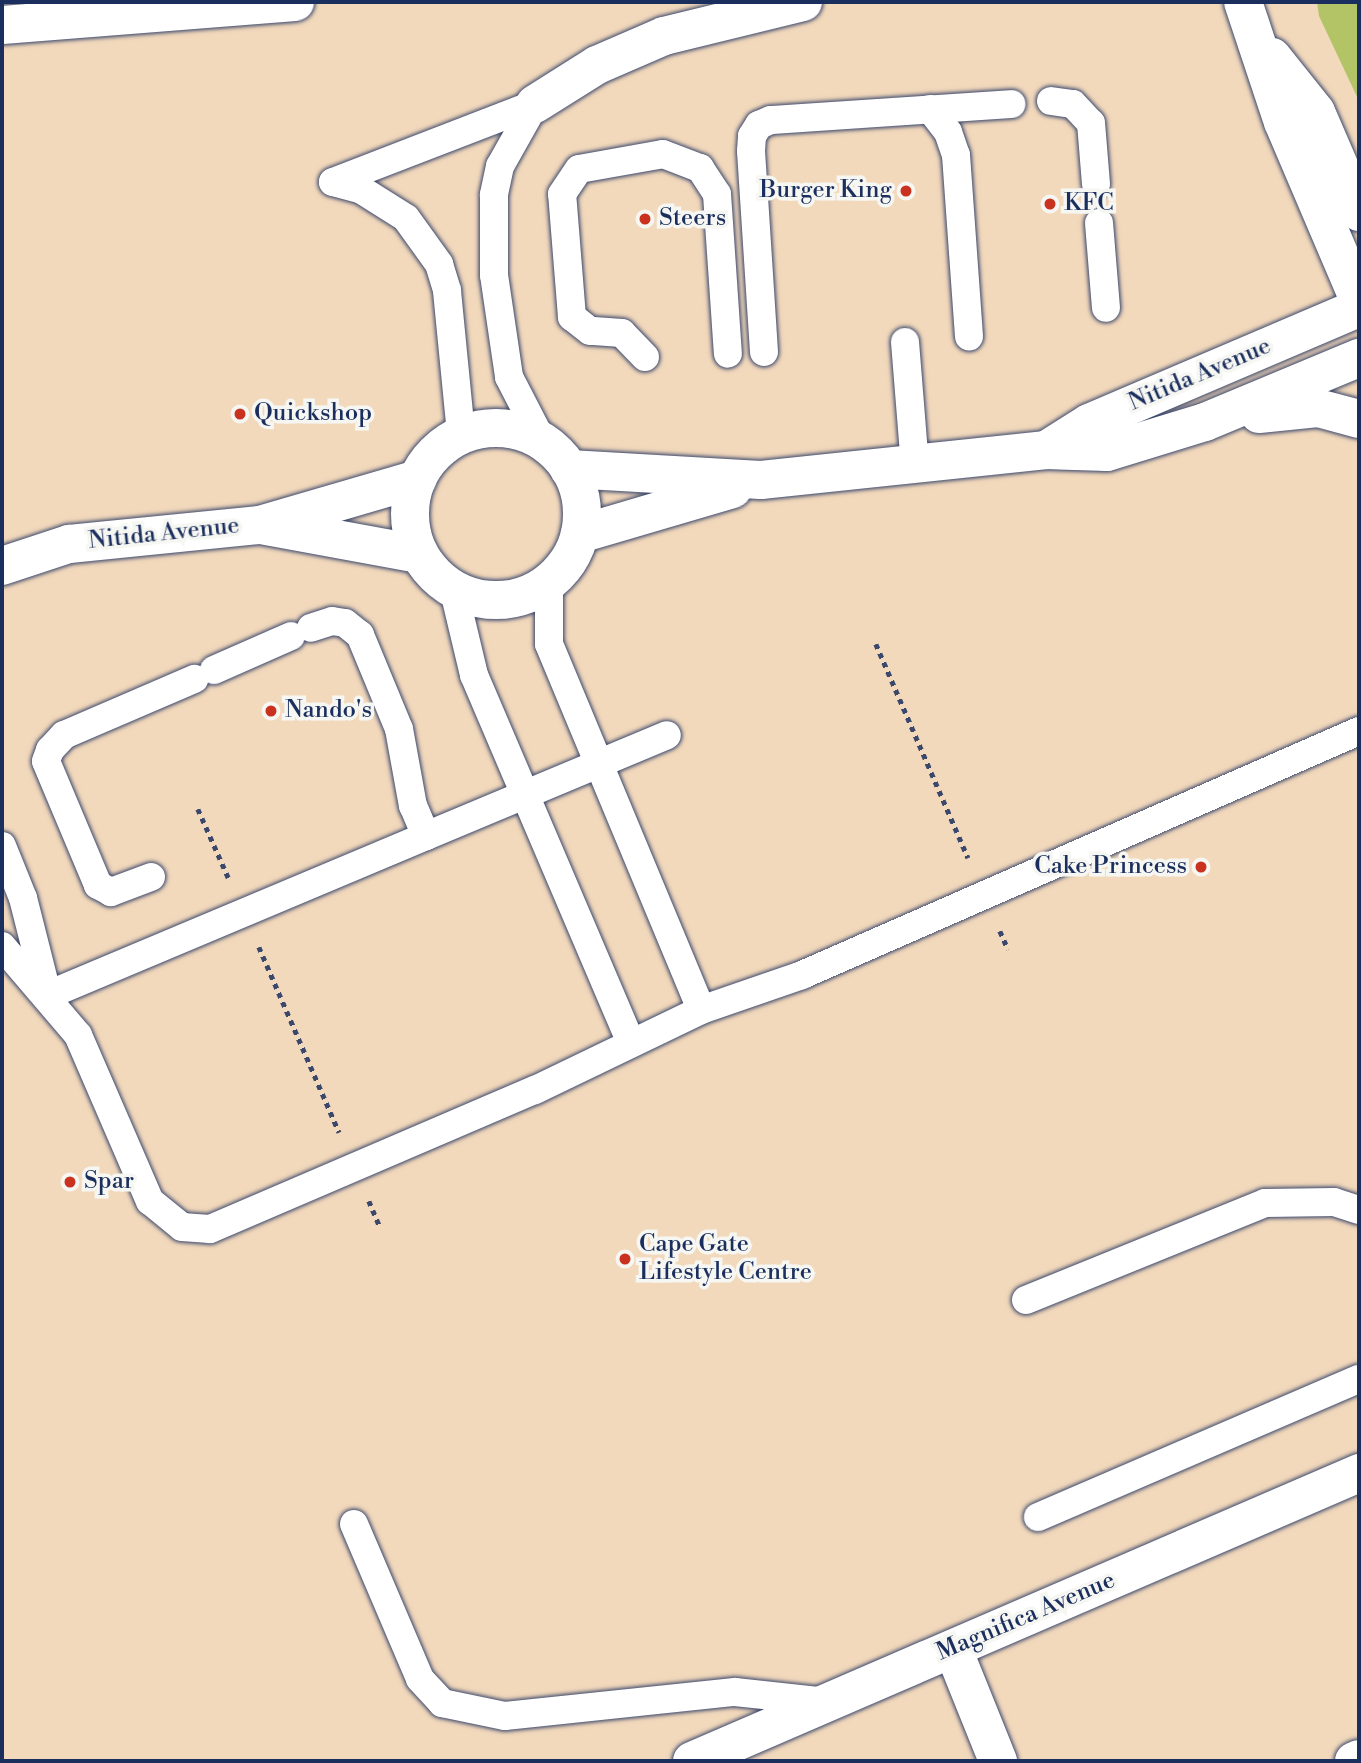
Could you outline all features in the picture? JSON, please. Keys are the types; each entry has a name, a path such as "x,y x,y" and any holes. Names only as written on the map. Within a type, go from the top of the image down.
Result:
{"street":[{"path":"2,25 295,2"},
{"path":"535,104 597,65 664,36 803,2"},
{"path":"1243,2 1260,41 1283,122 1359,300"},
{"path":"1260,41 1317,112 1359,212"},
{"name":"Nitida Avenue","path":"1046,450 1089,423 1359,308"},
{"name":"Nitida Avenue","path":"569,468 761,480 915,466 1046,450 1107,452 1143,445 1205,422 1359,358"},
{"name":"Nitida Avenue","path":"1205,422 1309,408 1336,410 1359,419"},
{"path":"501,428 542,441 569,468 579,489 580,534 568,562 549,583 513,600 474,598 454,591 419,554 410,517 416,479 435,452 461,434 501,428"},
{"name":"Nitida Avenue","path":"2,536 69,544 260,525 416,479"},
{"name":"Nitida Avenue","path":"580,534 761,480"},
{"name":"Nitida Avenue","path":"260,525 419,554"},
{"name":"Nitida Avenue","path":"2,566 69,544"},
{"name":"Magnifica Avenue","path":"692,1761 1359,1473"},
{"path":"953,1649 998,1761"},
{"path":"1354,1761 1359,1759"}],"lane":[{"path":"1051,102 1073,104 1091,123 1097,184"},
{"path":"461,434 447,291 439,264 407,218 360,189 334,182 535,104"},
{"path":"535,104 500,166 494,195 494,275 509,377 542,441"},
{"path":"764,352 751,151 752,136 759,125 771,120 1011,104"},
{"path":"930,109 948,132 956,155 969,337"},
{"path":"645,357 622,333 590,331 572,317 562,194 579,169 663,154 700,168 717,194 728,354"},
{"path":"1099,223 1106,308"},
{"path":"905,342 915,466"},
{"path":"549,583 549,644 701,1010"},
{"path":"454,591 474,675 630,1041"},
{"path":"150,877 117,891 98,885 46,761 50,750 64,736 301,632 332,621 345,623 360,635 399,729 413,806 426,836"},
{"path":"2,946 48,995 78,1035 159,1212 196,1229 231,1220 535,1090 630,1041 701,1010 802,975 1359,732"},
{"path":"48,995 245,915 667,735"},
{"path":"2,846 12,903 48,995"},
{"path":"1026,1300 1265,1203 1334,1202 1359,1210"},
{"path":"1038,1517 1359,1379"},
{"path":"354,1524 420,1679 442,1703 505,1716 735,1692 829,1702"}],"path":[{"path":"876,644 1008,949"},
{"path":"198,809 379,1225"}],"green space":[{"path":"1317,2 1359,2 1359,101 1319,16"}],"place":[{"name":"Burger King","path":"906,191"},
{"name":"KFC","path":"1050,204"},
{"name":"Steers","path":"645,219"},
{"name":"Quickshop","path":"240,414"},
{"name":"Nando's","path":"271,711"},
{"name":"Cake Princess","path":"1201,867"},
{"name":"Spar","path":"70,1182"},
{"name":"Cape Gate Lifestyle Centre","path":"625,1259"}]}
